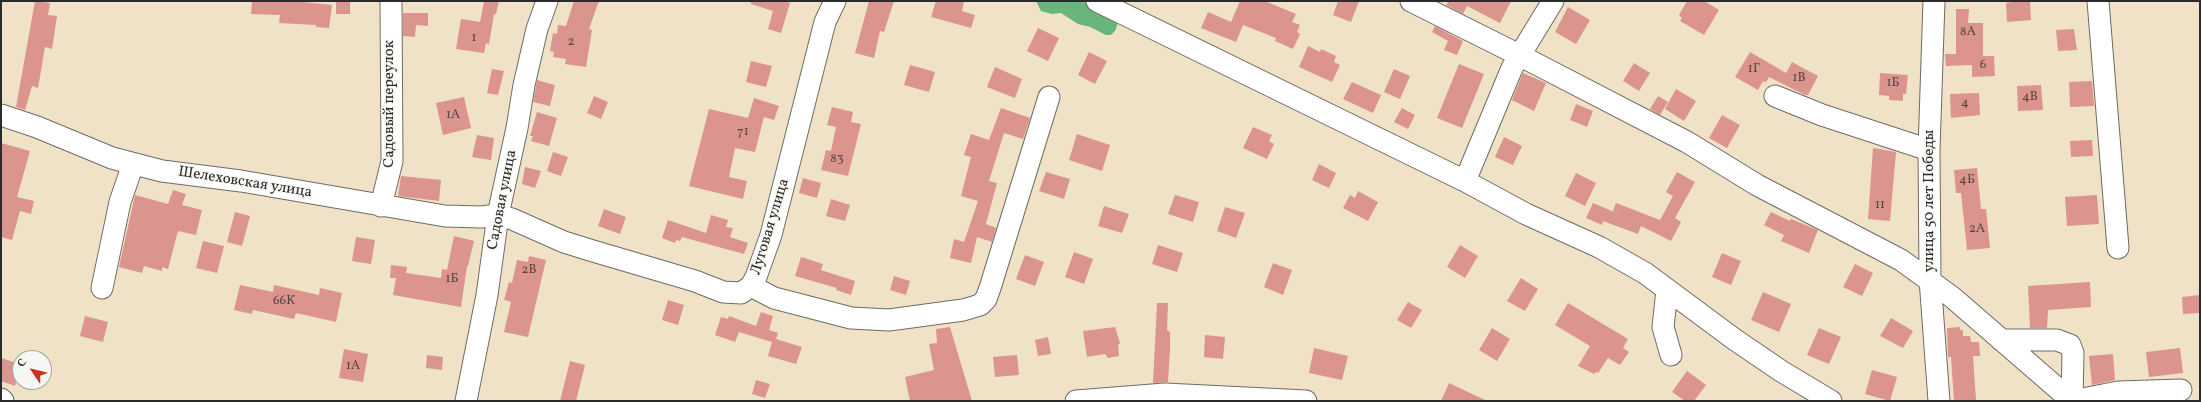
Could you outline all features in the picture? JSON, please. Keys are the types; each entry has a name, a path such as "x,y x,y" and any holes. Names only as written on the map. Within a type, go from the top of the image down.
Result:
{"street":[{"name":"Садовый переулок","path":"381,206 392,161 391,1"},
{"name":"Садовая улица","path":"466,401 487,295 498,215 517,128 524,85 537,29 547,1"},
{"name":"Луговая улица","path":"498,215 512,219 564,242 723,292 741,293 751,286 771,235 825,22 835,1"},
{"path":"1097,1 1465,181 1526,214 1600,247 1645,273 1781,371 1831,401"},
{"path":"1411,1 1687,142 1757,185 1877,246 1930,279 2072,401"},
{"path":"1465,181 1519,55 1553,1"},
{"name":"улица 50 лет Победы","path":"1934,1 1929,150 1930,279 1939,401"},
{"path":"2098,1 2118,248"},
{"path":"1775,96 1822,115 1929,150"},
{"path":"751,286 774,298 851,318 889,320 963,310 980,305 990,288 1049,97"},
{"name":"Шелеховская улица","path":"1,115 37,127 112,158 162,171 241,181 445,216 481,217 498,215"},
{"path":"102,288 121,195 134,164"},
{"path":"1667,290 1663,312 1664,327 1671,355"},
{"path":"2001,340 2057,340 2070,344 2073,353 2072,401"},
{"path":"2072,401 2118,392 2181,390"},
{"path":"1076,401 1165,394 1302,401"}],"green space":[{"path":"1036,1 1086,1 1113,16 1118,23 1115,31 1111,35 1106,35 1090,27 1078,24 1061,13 1052,14 1041,11"}],"building":[{"path":"35,1 50,3 48,15 57,16 52,49 45,47 38,88 32,86 25,110 16,107"},
{"path":"252,1 294,1 332,5 329,28 316,27 316,25 279,23 280,15 251,14"},
{"path":"336,1 350,2 350,14 336,14"},
{"path":"484,1 499,1 496,14 494,14 489,44 486,43 484,53 456,49 461,19 480,22"},
{"path":"574,1 599,1 589,29 592,30 586,67 565,64 566,59 553,57 554,52 550,51 553,33 557,34 558,25 566,26"},
{"path":"751,1 783,1 790,3 781,33 768,29 773,11 751,4"},
{"path":"869,1 894,1 884,32 880,31 874,58 855,53"},
{"path":"936,1 964,1 962,11 975,15 971,28 931,17"},
{"path":"1240,1 1265,1 1296,14 1292,22 1300,25 1297,32 1300,34 1293,49 1275,41 1276,38 1243,25 1236,42 1201,28 1208,12 1231,22"},
{"path":"1338,1 1359,1 1351,22 1333,15"},
{"path":"1449,1 1511,1 1500,23 1467,6 1463,14 1446,5"},
{"path":"1687,1 1704,1 1719,10 1704,35 1680,21 1682,18 1679,15"},
{"path":"2030,1 2031,20 2007,22 2006,3"},
{"path":"1568,7 1590,20 1576,44 1555,32"},
{"path":"1956,9 1969,9 1968,23 1983,23 1983,56 1994,56 1995,76 1972,77 1972,65 1946,66 1945,54 1956,54"},
{"path":"403,13 428,13 428,26 416,25 415,37 403,36"},
{"path":"1435,26 1463,41 1457,55 1444,50 1448,41 1432,32"},
{"path":"1038,28 1059,38 1048,61 1027,51"},
{"path":"2074,29 2077,50 2058,51 2056,30"},
{"path":"1308,46 1320,52 1321,49 1336,56 1334,62 1340,65 1332,82 1299,67"},
{"path":"1089,52 1107,61 1095,84 1078,75"},
{"path":"1750,52 1786,73 1792,62 1818,76 1808,95 1805,95 1769,77 1766,82 1763,81 1758,90 1735,77"},
{"path":"751,61 772,66 766,87 746,82"},
{"path":"1634,63 1650,73 1639,91 1623,81"},
{"path":"1459,64 1484,74 1462,128 1437,118"},
{"path":"910,65 935,72 929,92 904,85"},
{"path":"995,67 1022,79 1015,98 987,87"},
{"path":"492,69 504,71 498,95 487,93"},
{"path":"1394,69 1410,76 1400,99 1384,92"},
{"path":"1523,73 1546,83 1534,111 1512,100"},
{"path":"1880,73 1908,75 1906,94 1903,94 1903,101 1889,100 1889,96 1879,95"},
{"path":"537,80 555,85 550,106 533,102"},
{"path":"2092,81 2094,106 2070,107 2069,82"},
{"path":"1352,82 1381,95 1373,113 1343,99"},
{"path":"2041,85 2043,110 2018,111 2017,86"},
{"path":"1676,89 1696,101 1684,121 1665,109"},
{"path":"1979,93 1980,115 1951,118 1950,94"},
{"path":"594,96 608,102 601,119 587,113"},
{"path":"1658,96 1668,102 1660,115 1650,109"},
{"path":"464,97 471,128 443,135 436,103"},
{"path":"754,98 779,106 774,120 764,117 755,152 735,148 729,177 747,181 743,199 689,186 709,109 748,118"},
{"path":"1576,104 1593,111 1587,127 1570,120"},
{"path":"832,107 853,112 851,122 861,124 848,176 821,170 826,150 831,151 836,127 827,125"},
{"path":"1001,108 1030,118 1023,139 1004,133 989,181 997,183 986,224 996,228 992,242 977,237 971,263 950,258 954,239 964,242 978,201 961,196 971,157 964,155 971,134 989,140"},
{"path":"1402,108 1415,115 1408,129 1394,122"},
{"path":"537,112 557,118 549,146 531,141 533,136 530,136"},
{"path":"1722,115 1740,125 1727,148 1709,138"},
{"path":"1253,127 1272,135 1269,141 1274,144 1267,159 1243,148"},
{"path":"1077,134 1110,145 1102,171 1069,160"},
{"path":"477,135 494,138 491,160 472,157"},
{"path":"1504,137 1522,146 1513,165 1495,157"},
{"path":"2092,140 2093,156 2071,157 2070,141"},
{"path":"1,143 30,151 17,197 34,201 31,214 20,211 12,240 1,237"},
{"path":"1873,148 1896,152 1890,221 1868,219"},
{"path":"553,152 568,157 561,176 547,171"},
{"path":"1319,164 1336,173 1329,188 1312,180"},
{"path":"525,167 541,171 535,188 522,184"},
{"path":"1977,168 1981,209 1986,209 1990,248 1967,250 1961,193 1956,193 1954,170"},
{"path":"1046,172 1070,179 1064,199 1039,191"},
{"path":"1677,172 1695,182 1675,218 1681,222 1671,241 1641,226 1638,234 1603,221 1602,225 1586,218 1593,203 1619,214 1613,211 1616,203 1660,220 1673,196 1666,192"},
{"path":"1576,173 1596,183 1585,206 1565,196"},
{"path":"401,176 441,180 439,201 398,196"},
{"path":"803,178 821,183 817,198 799,193"},
{"path":"173,190 186,194 182,205 202,210 196,235 178,231 168,269 162,267 162,271 144,266 142,273 119,267 135,195 168,204"},
{"path":"1358,191 1378,202 1368,221 1343,208 1350,195 1355,198"},
{"path":"1175,195 1199,202 1193,222 1168,214"},
{"path":"2097,195 2099,224 2067,226 2065,197"},
{"path":"831,199 850,205 845,221 826,216"},
{"path":"1104,206 1129,214 1122,233 1098,226"},
{"path":"1225,207 1245,213 1236,238 1217,231"},
{"path":"604,209 626,217 620,234 598,226"},
{"path":"235,212 250,216 242,246 227,242"},
{"path":"1771,212 1790,221 1791,219 1818,230 1809,253 1781,241 1784,235 1764,225"},
{"path":"711,215 728,220 726,227 733,228 730,237 748,243 744,254 682,237 680,241 676,240 675,243 662,238 668,220 706,233"},
{"path":"454,236 474,241 467,266 461,307 393,295 396,278 390,278 391,265 407,267 406,273 441,278 442,269 447,270"},
{"path":"356,237 375,240 371,264 352,261"},
{"path":"203,241 224,246 217,273 196,268"},
{"path":"1158,245 1183,253 1177,272 1152,264"},
{"path":"1460,245 1478,256 1465,278 1447,267"},
{"path":"1074,252 1093,259 1084,284 1065,277"},
{"path":"1722,253 1741,261 1731,285 1712,277"},
{"path":"1025,255 1044,262 1035,286 1016,279"},
{"path":"529,256 546,260 528,337 504,332 511,302 504,300 509,282 512,283 517,260 528,262"},
{"path":"801,257 823,264 821,270 855,281 851,295 836,290 837,288 795,276"},
{"path":"1273,263 1292,270 1283,295 1264,287"},
{"path":"1855,264 1873,273 1862,296 1843,287"},
{"path":"894,276 910,281 906,295 890,290"},
{"path":"1521,278 1538,289 1525,311 1507,301"},
{"path":"2090,282 2091,307 2048,310 2047,328 2030,328 2028,286"},
{"path":"240,285 273,292 274,285 319,295 320,288 342,293 336,322 296,313 294,319 253,310 252,314 234,310"},
{"path":"1763,292 1791,304 1779,332 1751,320"},
{"path":"2200,295 2200,313 2183,314 2182,297"},
{"path":"668,300 684,305 678,325 662,320"},
{"path":"1408,302 1422,310 1411,328 1397,320"},
{"path":"1157,303 1168,303 1167,330 1170,332 1170,350 1168,382 1153,383"},
{"path":"1568,303 1628,339 1623,348 1629,352 1620,365 1608,358 1598,373 1596,372 1594,374 1578,366 1590,346 1555,325"},
{"path":"761,312 773,316 769,330 778,333 776,339 802,347 796,364 768,356 772,342 739,332 735,342 715,335 721,317 728,319 729,316 756,326"},
{"path":"85,316 108,322 103,342 80,336"},
{"path":"1891,318 1913,331 1903,348 1880,336"},
{"path":"950,327 972,401 910,401 905,377 934,370 929,344 937,343 936,329"},
{"path":"1115,327 1120,343 1118,345 1119,356 1108,358 1105,354 1087,357 1083,331"},
{"path":"1960,327 1960,330 1963,330 1963,336 1970,336 1971,342 1979,342 1980,356 1973,356 1976,400 1954,401 1951,357 1948,357 1947,328"},
{"path":"1492,328 1510,339 1497,361 1479,350"},
{"path":"1819,328 1841,337 1829,364 1807,355"},
{"path":"1205,335 1225,337 1223,359 1204,357"},
{"path":"1048,337 1051,354 1038,356 1035,340"},
{"path":"1314,348 1348,356 1342,380 1309,373"},
{"path":"2180,348 2183,373 2149,377 2146,352"},
{"path":"344,349 368,354 363,382 339,378"},
{"path":"2113,354 2115,380 2092,385 2089,356"},
{"path":"427,355 443,357 442,370 426,368"},
{"path":"1017,355 1019,375 995,377 993,357"},
{"path":"1,358 12,361 12,385 1,381"},
{"path":"570,361 585,365 576,401 560,401"},
{"path":"1872,370 1897,377 1890,401 1865,394"},
{"path":"1687,371 1706,385 1694,401 1685,401 1672,392"},
{"path":"756,380 770,384 765,398 752,394"},
{"path":"1449,383 1487,401 1441,401"}]}
